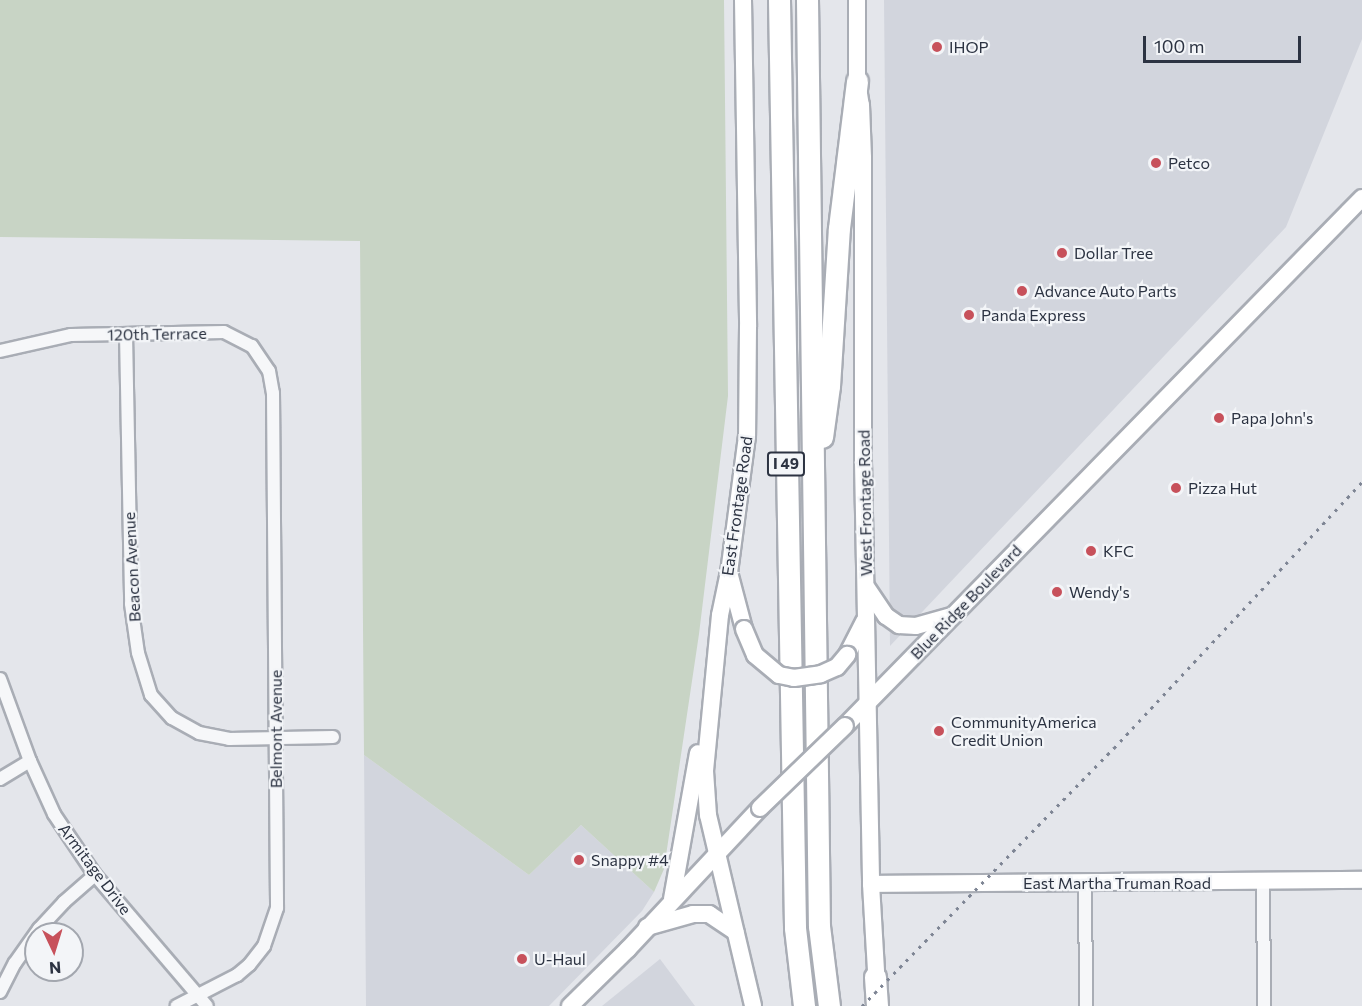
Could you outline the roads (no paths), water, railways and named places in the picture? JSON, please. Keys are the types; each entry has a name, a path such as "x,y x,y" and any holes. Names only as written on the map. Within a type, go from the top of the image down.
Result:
{"highway":[{"name":"I 49","path":"779,0 794,905 804,1006"},
{"name":"I 49","path":"807,0 819,926 829,1006"},
{"path":"812,509 829,386 839,228 857,81"},
{"path":"875,977 878,1006"}],"street":[{"name":"East Frontage Road","path":"743,0 747,436 729,572 720,615 713,707 705,771 708,815 753,1006"},
{"name":"West Frontage Road","path":"856,0 857,81 863,158 863,462 871,884 875,977"},
{"name":"Blue Ridge Boulevard","path":"570,1006 760,808 869,702 1362,198"},
{"name":"120th Terrace","path":"0,351 71,335 224,333 241,339 260,356 269,371 273,401"},
{"name":"Beacon Avenue","path":"126,334 131,604 138,653 151,695 172,718 199,733 229,739 333,737"},
{"name":"Belmont Avenue","path":"177,1006 237,975 249,966 264,946 277,908 273,401"},
{"path":"729,572 744,629 755,655 779,675 794,678 821,674 837,667 859,634 867,612"},
{"path":"866,585 876,605 899,625 916,626 954,615"},
{"name":"Armitage Drive","path":"0,679 30,761 54,814 95,875 207,1006"},
{"path":"672,900 702,733 713,707"},
{"path":"0,778 30,761"},
{"path":"0,992 15,963 39,929 64,902 95,875"},
{"name":"East Martha Truman Road","path":"871,884 1085,891 1263,882 1362,880"},
{"path":"1263,882 1264,1006"},
{"path":"1085,891 1086,1006"},
{"path":"646,927 693,914 708,914 720,919 736,932"}],"railway":[{"path":"862,1006 1114,748 1362,482"}],"place":[{"name":"IHOP","path":"937,47"},
{"name":"Petco","path":"1156,163"},
{"name":"Dollar Tree","path":"1062,253"},
{"name":"Advance Auto Parts","path":"1022,291"},
{"name":"Panda Express","path":"969,315"},
{"name":"Papa John's","path":"1219,418"},
{"name":"Pizza Hut","path":"1176,488"},
{"name":"KFC","path":"1091,551"},
{"name":"Wendy's","path":"1057,592"},
{"name":"CommunityAmerica Credit Union","path":"939,731"},
{"name":"Snappy #4","path":"579,860"},
{"name":"U-Haul","path":"522,959"}]}
